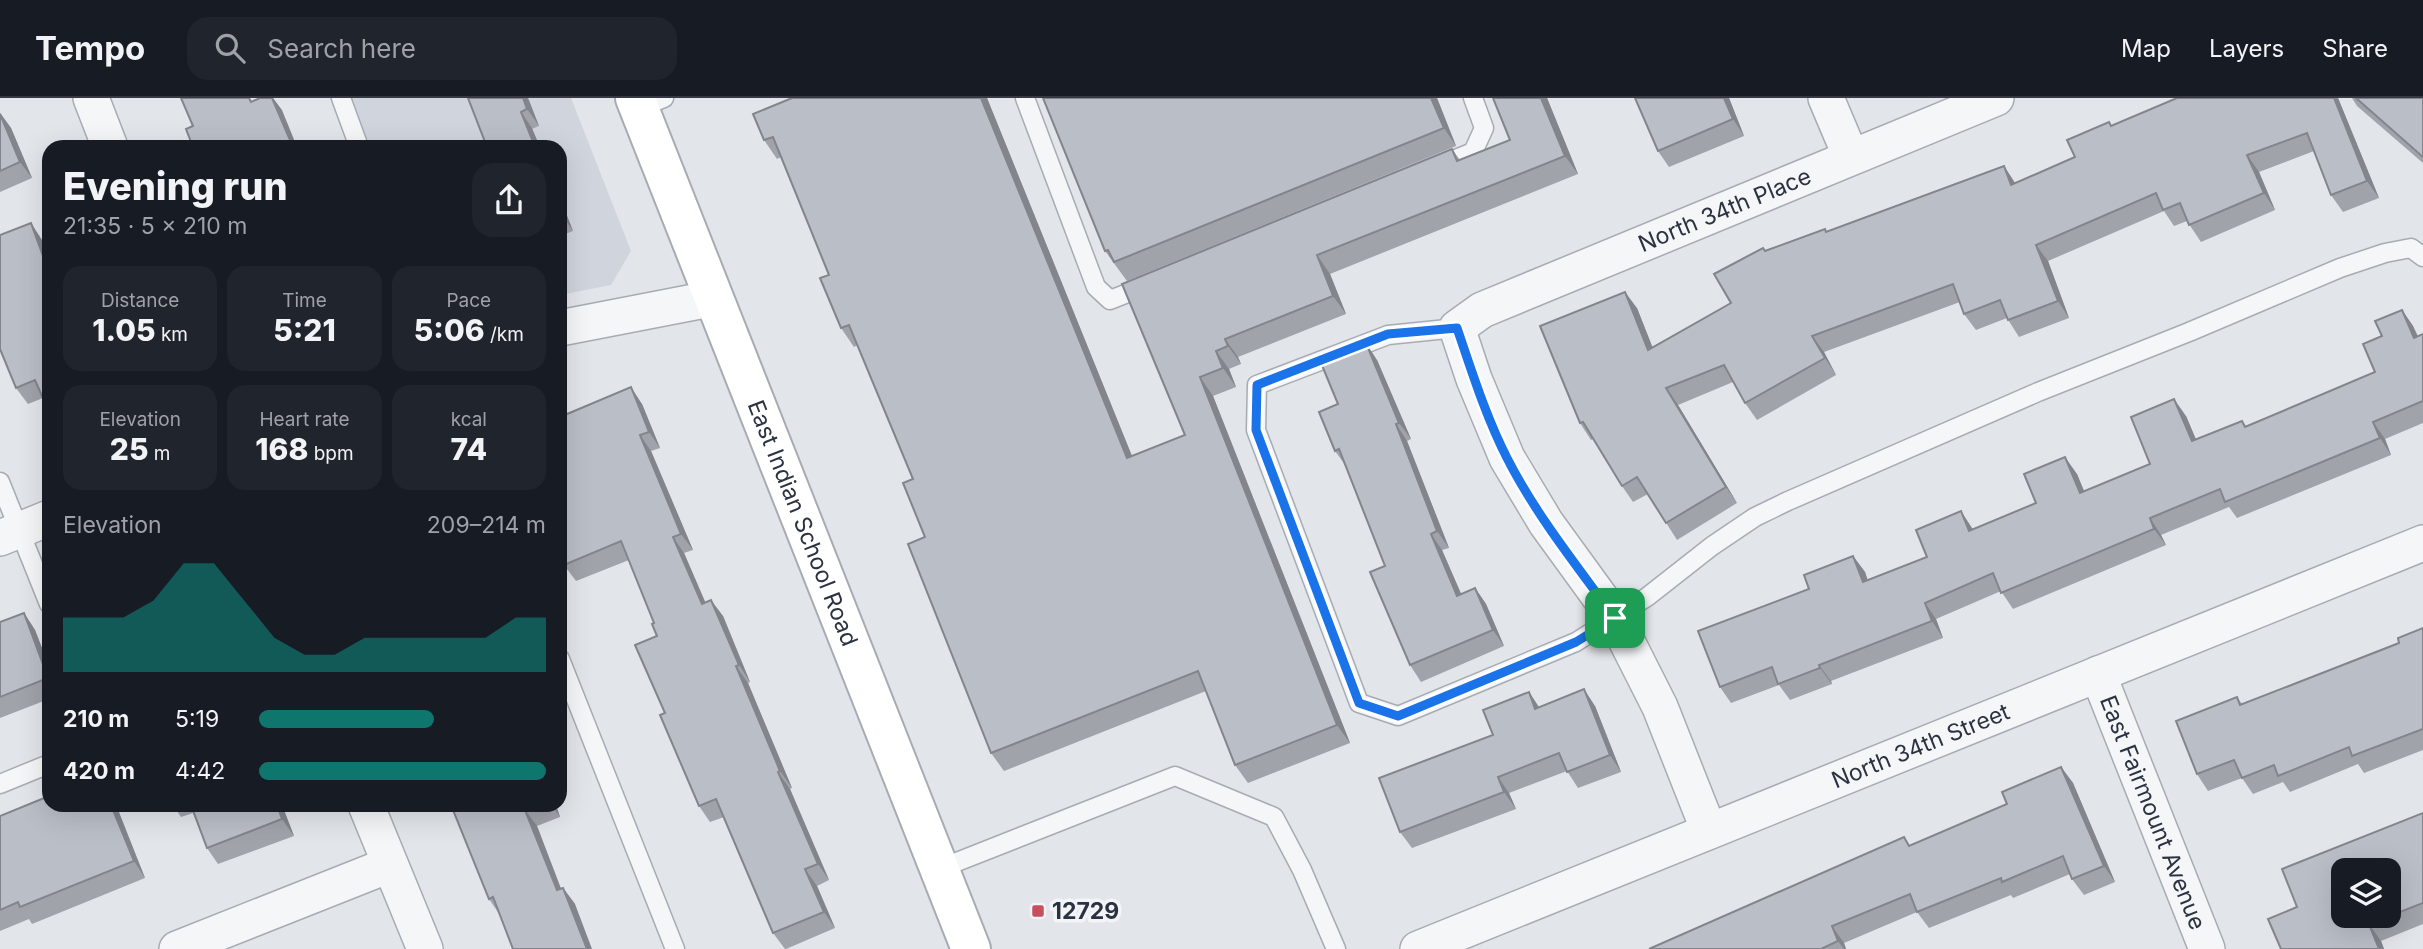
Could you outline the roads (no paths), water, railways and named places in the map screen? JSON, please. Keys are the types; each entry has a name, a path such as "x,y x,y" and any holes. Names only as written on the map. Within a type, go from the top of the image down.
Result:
{"main road":[{"name":"East Indian School Road","path":"646,101 715,298 971,949"}],"street":[{"path":"91,98 107,140"},
{"path":"1826,98 1851,157"},
{"name":"North 34th Place","path":"1457,328 1482,310 1996,98"},
{"path":"567,327 715,298"},
{"path":"1457,328 1474,379 1507,458 1546,523 1615,618 1660,707 1709,831"},
{"name":"North 34th Street","path":"1418,949 2423,543"},
{"name":"East Fairmount Avenue","path":"2098,674 2207,949"},
{"path":"369,812 425,949"},
{"path":"177,949 389,864"}],"lane":[{"path":"341,98 356,140"},
{"path":"1025,98 1096,287 1110,300 1160,280"},
{"path":"1423,173 1473,152 1484,128 1473,98"},
{"path":"1457,328 1388,334 1257,385 1256,430 1359,703 1398,716 1576,642 1647,597 1712,546 1755,517 1787,501 2038,391 2340,268 2385,253 2411,248 2423,257"},
{"path":"0,482 23,529 42,584"},
{"path":"567,677 675,949"},
{"path":"0,784 42,767"},
{"path":"939,869 1175,776 1274,817 1302,870 1336,949"}],"place":[{"name":"12729","path":"1038,911"}]}
